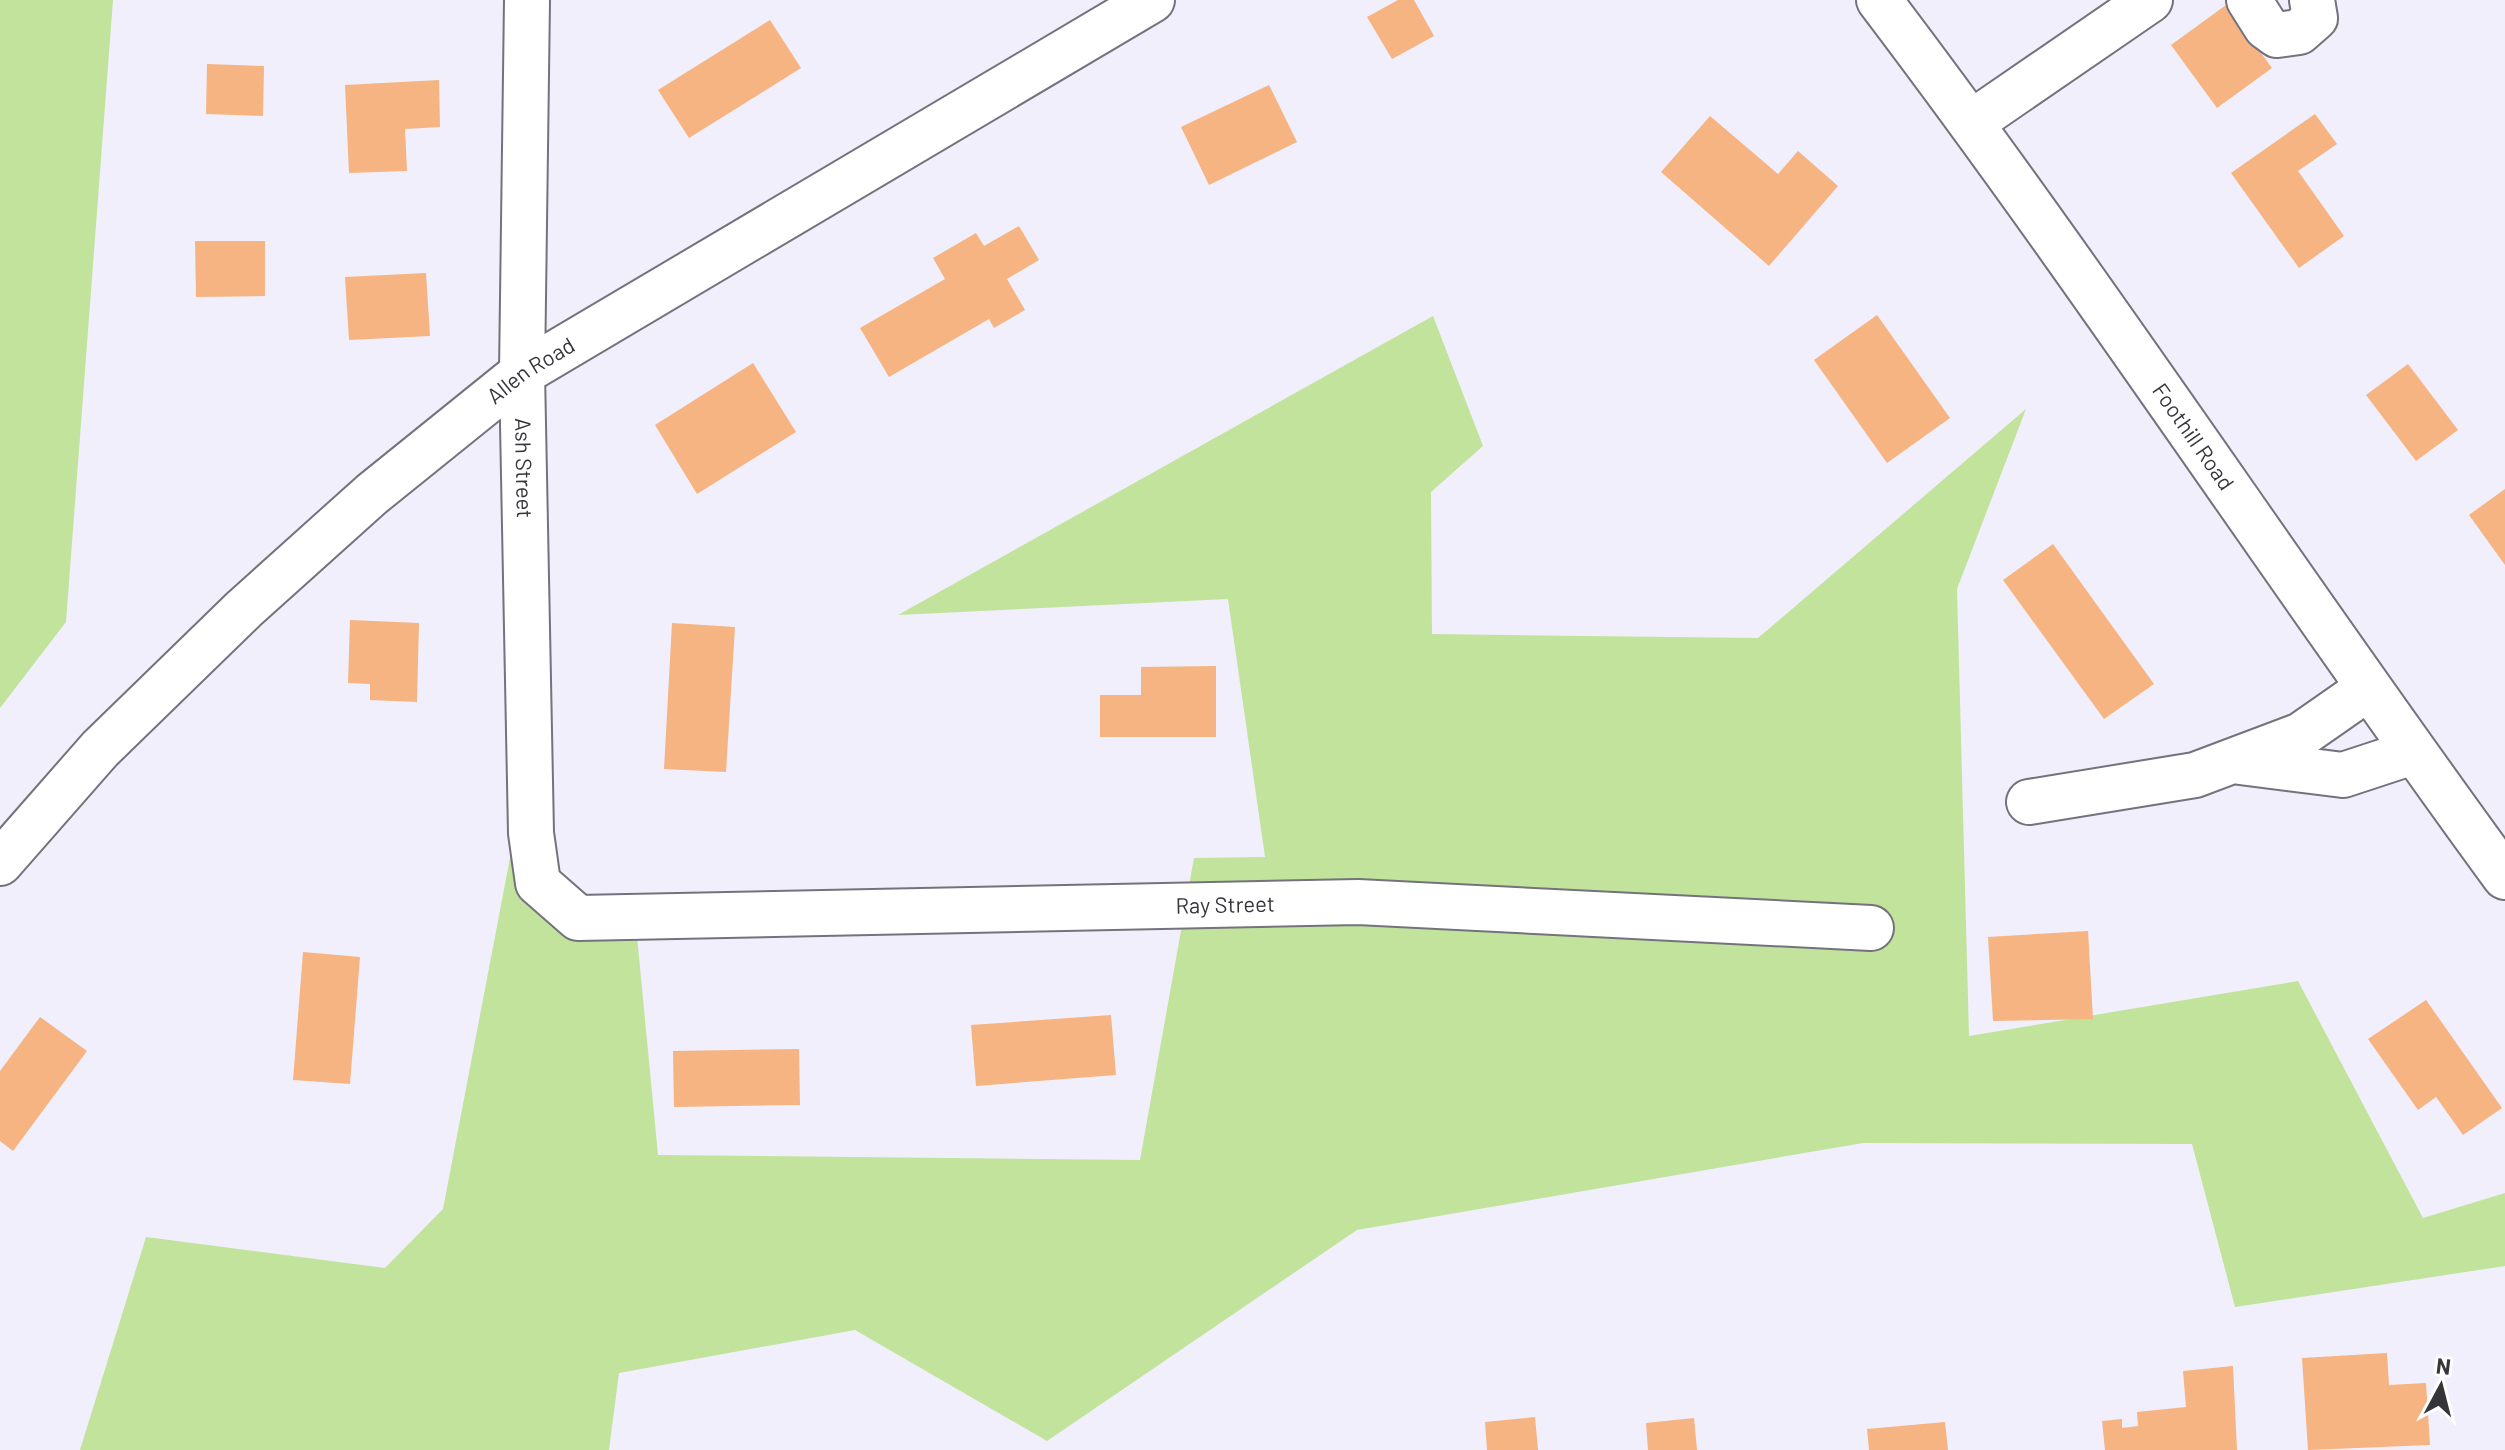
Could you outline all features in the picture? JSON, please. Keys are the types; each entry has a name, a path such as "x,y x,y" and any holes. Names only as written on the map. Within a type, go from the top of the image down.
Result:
{"street":[{"name":"Ash Street","path":"527,0 522,373 531,833 538,883 578,918"},
{"name":"Allen Road","path":"0,863 100,749 244,609 372,494 522,373 1152,0"},
{"name":"Foothill Road","path":"1879,0 1971,123 2367,689 2505,877"},
{"path":"1971,123 2150,0"},
{"path":"2249,0 2266,27 2277,35 2299,32 2315,18 2312,0"},
{"path":"2029,802 2195,775 2301,735 2367,689"},
{"path":"2233,761 2343,775 2413,752"},
{"name":"Ray Street","path":"578,918 1358,902 1871,928"}],"green space":[{"path":"0,0 113,0 66,622 0,708"},
{"path":"1433,316 1483,446 1431,492 1432,634 1758,638 2026,409 1957,589 1969,1036 2298,981 2423,1218 2505,1193 2505,1266 2235,1307 2192,1144 1863,1143 1357,1230 1047,1441 855,1330 619,1373 609,1450 80,1450 146,1237 385,1268 443,1209 510,858 637,936 658,1155 1140,1160 1194,858 1265,857 1228,599 898,615"}],"building":[{"path":"1398,0 1414,0 1434,36 1392,59 1367,17"},
{"path":"2226,5 2272,68 2217,108 2171,45"},
{"path":"770,20 801,68 689,138 658,90"},
{"path":"207,64 264,66 263,116 206,114"},
{"path":"439,80 440,127 405,129 407,171 349,173 345,85"},
{"path":"1269,85 1297,142 1209,185 1181,127"},
{"path":"2315,114 2337,144 2298,171 2344,236 2299,268 2231,173"},
{"path":"1710,116 1778,174 1798,151 1838,186 1769,266 1661,172"},
{"path":"1019,226 1039,260 1007,279 1025,310 994,328 989,319 889,377 860,328 945,279 933,258 976,233 984,246"},
{"path":"195,241 265,241 265,296 196,297"},
{"path":"426,273 430,336 349,340 345,277"},
{"path":"1877,315 1950,418 1887,463 1814,360"},
{"path":"753,363 796,432 697,494 655,425"},
{"path":"2408,364 2458,430 2416,461 2366,395"},
{"path":"2505,489 2505,565 2469,515"},
{"path":"2053,544 2154,684 2104,719 2003,580"},
{"path":"350,620 419,623 417,702 370,700 370,684 348,683"},
{"path":"672,623 735,627 726,772 664,769"},
{"path":"1216,666 1216,737 1100,737 1100,695 1141,695 1141,667"},
{"path":"2088,931 2093,1019 1993,1021 1988,937"},
{"path":"303,952 360,957 350,1084 293,1080"},
{"path":"2426,1000 2502,1108 2463,1135 2436,1097 2418,1110 2368,1039"},
{"path":"1111,1015 1116,1075 976,1086 971,1025"},
{"path":"40,1017 87,1051 13,1151 0,1141 0,1071"},
{"path":"799,1049 800,1105 674,1107 673,1051"},
{"path":"2387,1353 2389,1385 2426,1383 2430,1445 2308,1450 2302,1358"},
{"path":"2233,1366 2237,1450 2105,1450 2102,1421 2122,1419 2122,1428 2138,1426 2137,1412 2186,1407 2183,1371"},
{"path":"1535,1417 1538,1450 1487,1450 1485,1422"},
{"path":"1694,1418 1697,1450 1648,1450 1646,1423"},
{"path":"1945,1422 1948,1450 1869,1450 1867,1429"}]}
